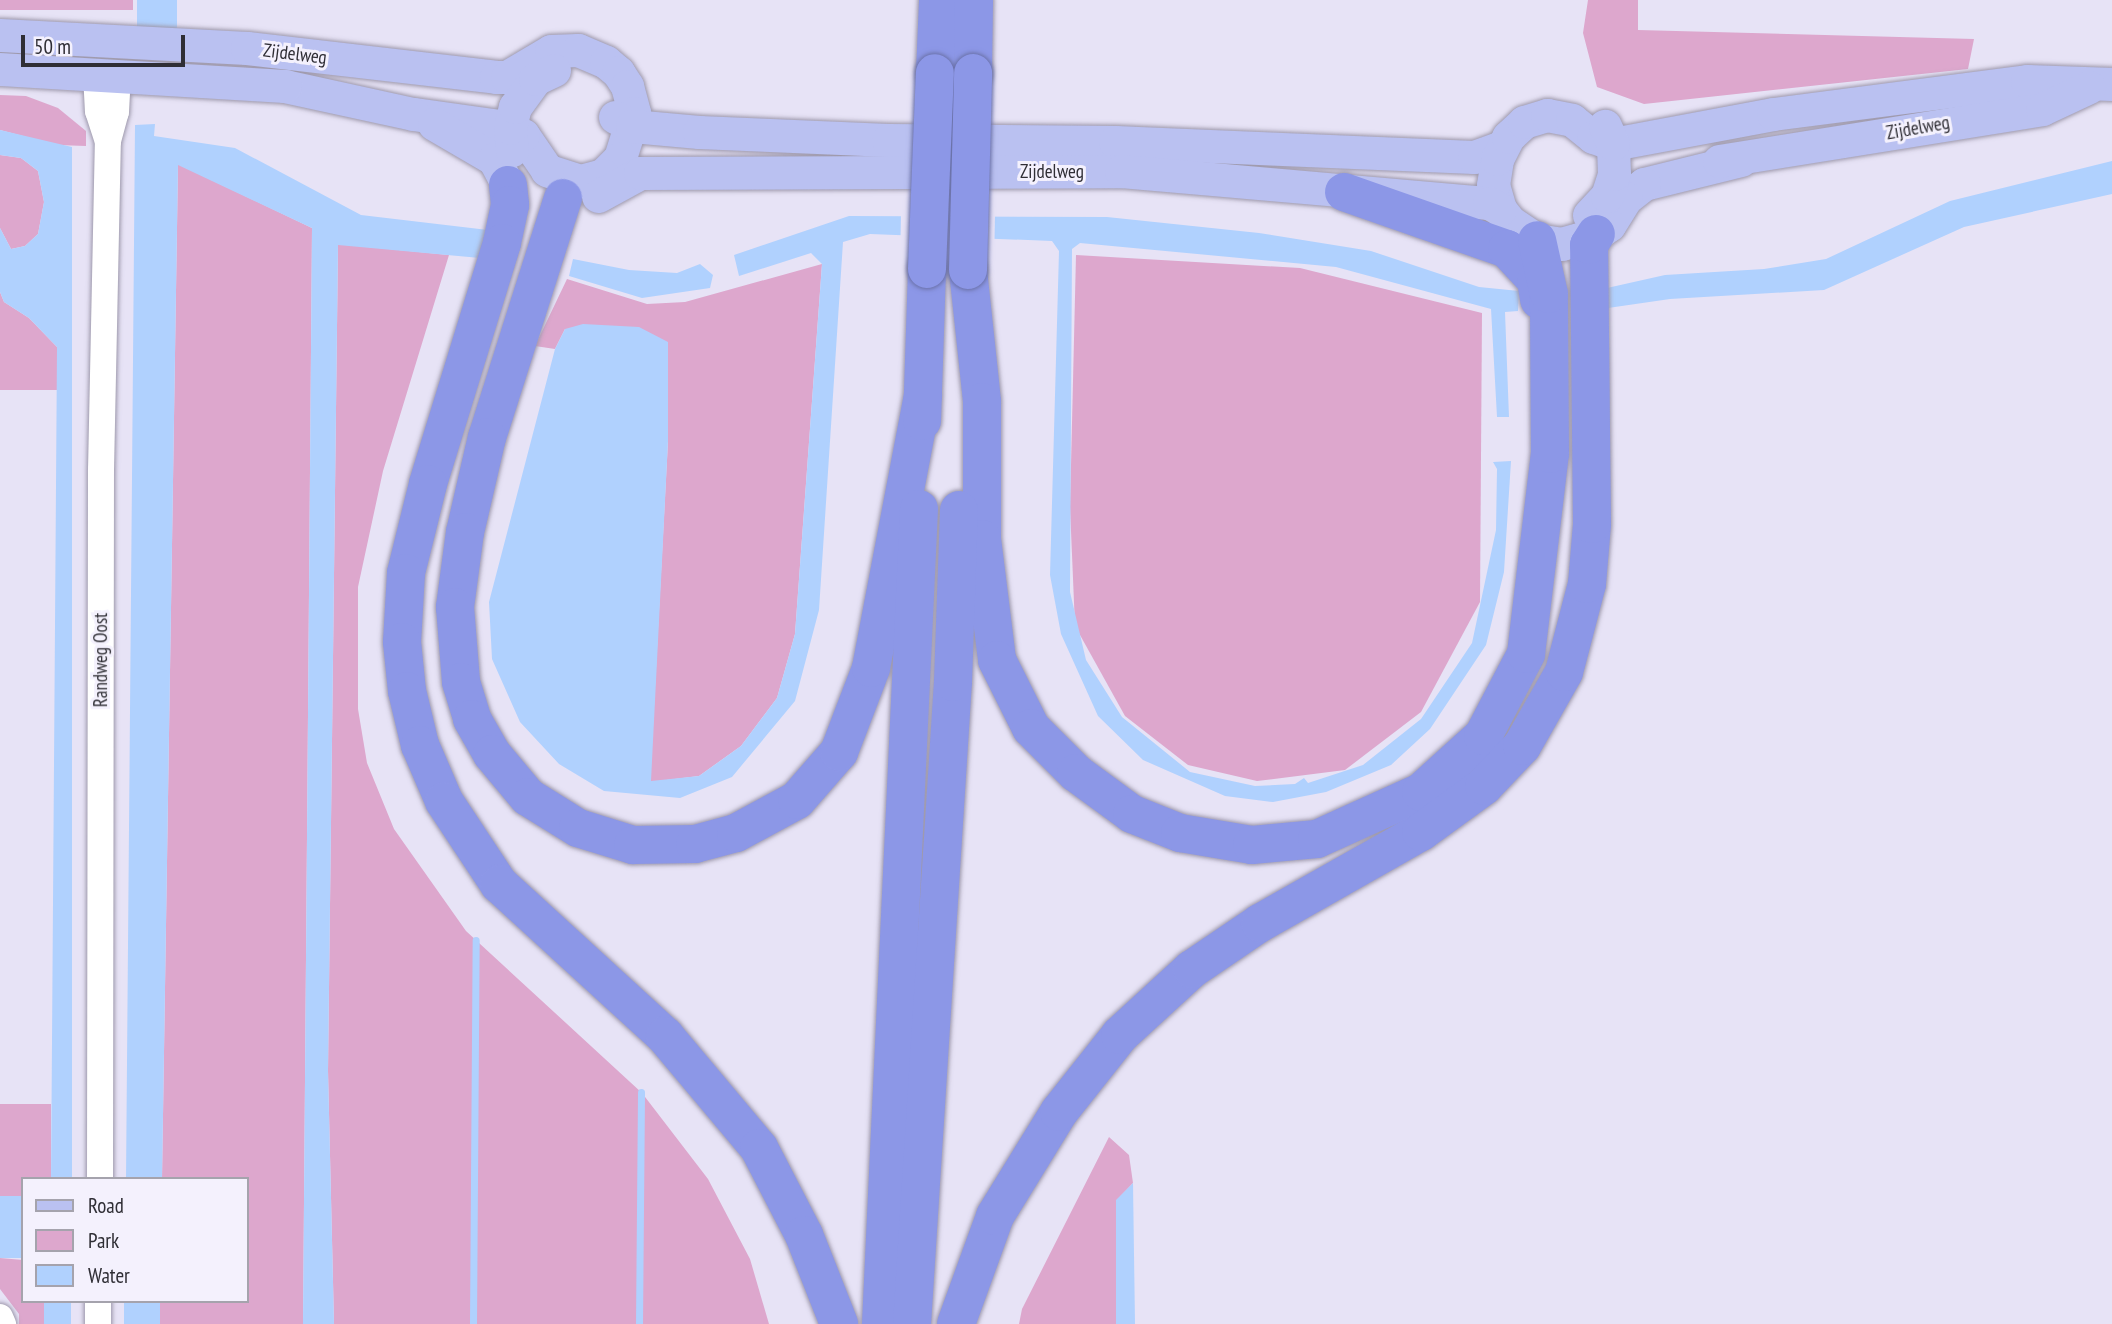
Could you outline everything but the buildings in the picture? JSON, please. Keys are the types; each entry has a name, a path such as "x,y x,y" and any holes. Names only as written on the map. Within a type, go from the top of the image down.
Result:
{"highway":[{"path":"881,1324 938,0"},
{"path":"912,1324 953,682 968,270 974,0"},
{"path":"543,176 513,348 465,532 456,607 461,682 472,719 492,754 528,797 578,828 633,845 695,844 736,833 797,800 839,752 871,668 923,395"},
{"path":"543,176 510,205 502,243 428,485 406,573 402,642 420,746 444,800 499,884 666,1036 759,1147 804,1235 839,1324"},
{"path":"1344,192 1507,248 1536,280 1547,344"},
{"path":"956,1324 995,1216 1059,1112 1120,1035 1192,970 1249,931 1442,817 1484,786 1522,746 1564,672 1587,584 1592,524 1588,373 1577,322 1583,232"},
{"path":"968,270 982,402 982,539 997,660 1031,728 1076,773 1132,814 1180,833 1252,845 1317,839 1421,792 1483,736 1526,654 1539,575 1550,454 1547,344 1549,294 1537,240"}],"main road":[{"name":"Zijdelweg","path":"0,34 286,52 421,72 496,94 521,81"},
{"path":"582,61 618,72 627,115 625,168 603,194 543,176 521,81 582,61"},
{"name":"Zijdelweg","path":"0,69 285,86 413,114 543,176"},
{"name":"Zijdelweg","path":"1609,134 2026,82 2102,85"},
{"name":"Zijdelweg","path":"1618,191 1639,170 1741,160 2042,109 2102,85"},
{"path":"1573,99 1609,134 1618,191 1609,225 1537,240 1510,222 1497,197 1495,139 1512,106 1535,107 1573,99"},
{"name":"Zijdelweg","path":"413,114 494,159 543,176"},
{"name":"Zijdelweg","path":"627,115 699,132 762,131 888,140 1115,142 1474,157 1495,139"},
{"path":"543,176 604,147 627,115"},
{"name":"Zijdelweg","path":"625,168 640,173 759,174 1121,171 1489,203 1497,197"},
{"path":"1497,197 1510,191 1545,221 1583,232"}],"street":[{"name":"Randweg Oost","path":"100,1177 101,470 108,141 98,111 114,75"},
{"path":"98,1303 98,1324"},
{"path":"0,1317 3,1324"}],"green space":[{"path":"0,0 133,0 133,10 0,10"},
{"path":"1588,0 1638,0 1638,30 1974,39 1968,69 1644,104 1597,87 1583,33"},
{"path":"0,95 26,96 58,108 86,131 86,146 57,145 0,130"},
{"path":"0,155 21,158 38,171 44,202 38,234 25,246 11,249 0,228"},
{"path":"178,164 312,228 303,1324 160,1324 160,1303 248,1303 248,1177 162,1177"},
{"path":"338,244 449,255 383,471 358,587 358,709 367,763 394,829 466,931 642,1093 708,1179 750,1259 769,1324 334,1324 328,1071"},
{"path":"1076,255 1300,268 1482,313 1480,602 1421,712 1345,770 1257,781 1188,765 1125,716 1075,626 1070,507"},
{"path":"822,264 795,634 777,698 741,746 699,776 650,782 668,441 565,329 555,349 535,346 567,279 647,304 685,302"},
{"path":"0,292 4,302 29,318 57,347 57,390 0,390"},
{"path":"0,1104 51,1104 51,1177 21,1177 21,1196 0,1196"},
{"path":"1109,1137 1129,1155 1133,1183 1116,1201 1116,1324 1019,1324 1022,1309"},
{"path":"0,1258 21,1260 21,1303 44,1303 44,1324 19,1324 19,1314 0,1289"}],"water":[{"path":"137,0 177,0 177,33 137,33"},
{"path":"155,124 154,136 235,148 361,215 488,230 480,258 338,245 328,1071 334,1324 303,1324 312,228 178,165 162,1177 126,1177 135,125"},
{"path":"0,130 72,147 72,1177 51,1177 57,347 29,318 4,302 0,292 0,228 11,249 25,246 38,234 44,202 38,171 21,158 0,155"},
{"path":"2112,161 2112,194 1964,227 1824,290 1670,299 1608,308 1607,288 1665,275 1764,269 1826,259 1950,201"},
{"path":"849,216 1107,217 1259,233 1371,251 1479,287 1519,291 1518,311 1505,312 1509,417 1497,417 1491,309 1336,267 1080,243 1072,249 1070,592 1086,660 1122,717 1190,772 1255,786 1295,784 1304,778 1308,783 1363,765 1421,719 1472,643 1496,530 1497,469 1493,462 1511,461 1504,572 1486,645 1430,729 1391,765 1326,792 1273,802 1225,796 1143,760 1098,716 1061,634 1050,575 1059,251 1052,241 870,234 843,242 819,610 795,701 732,777 680,798 604,791 559,764 520,722 492,659 489,602 555,349 565,329 583,324 639,327 668,342 668,441 651,781 699,776 741,746 777,698 795,634 822,264 811,253 739,276 734,255"},
{"path":"573,259 629,270 677,273 700,264 713,275 710,288 642,298 569,276"},
{"path":"1133,1183 1135,1324 1116,1324 1116,1200"},
{"path":"0,1196 21,1196 21,1258 0,1258"},
{"path":"44,1303 71,1303 71,1324 44,1324"},
{"path":"124,1303 160,1303 160,1324 124,1324"}],"pier":[{"path":"901,212 995,214 995,241 901,239"}],"waterway":[{"path":"473,1324 476,940"},
{"path":"639,1324 641,1092"}]}
